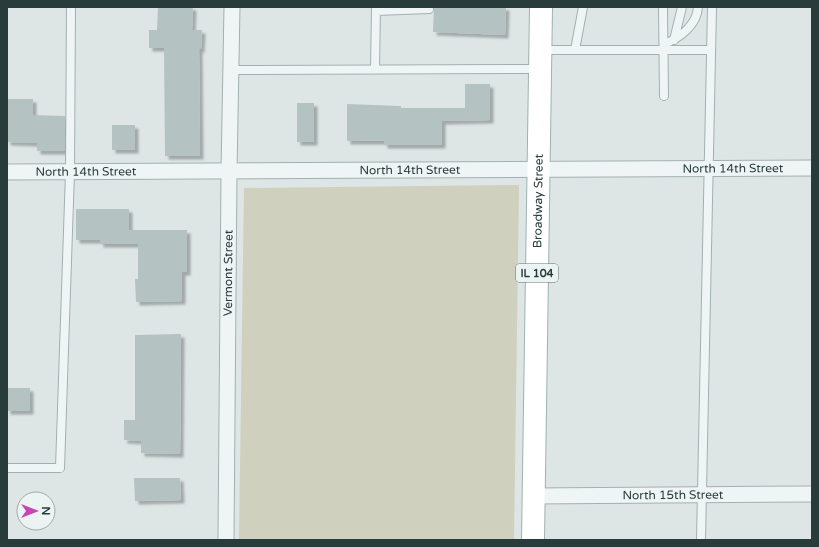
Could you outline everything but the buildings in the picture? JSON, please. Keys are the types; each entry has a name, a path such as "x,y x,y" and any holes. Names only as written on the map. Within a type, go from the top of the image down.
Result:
{"main road":[{"name":"Broadway Street","path":"533,540 541,7"}],"street":[{"name":"Vermont Street","path":"226,540 232,7"},
{"name":"North 14th Street","path":"7,172 812,168"},
{"name":"North 15th Street","path":"534,496 812,494"}],"lane":[{"path":"7,468 60,468 70,172 71,7"},
{"path":"575,50 582,7"},
{"path":"663,7 664,96"},
{"path":"674,40 682,7"},
{"path":"664,47 684,33 698,16 698,7"},
{"path":"701,540 712,7"},
{"path":"375,69 376,9 429,9"},
{"path":"231,70 375,69 540,59 575,50 664,47 711,50"}],"green space":[{"path":"519,185 514,540 239,540 244,188"}]}
